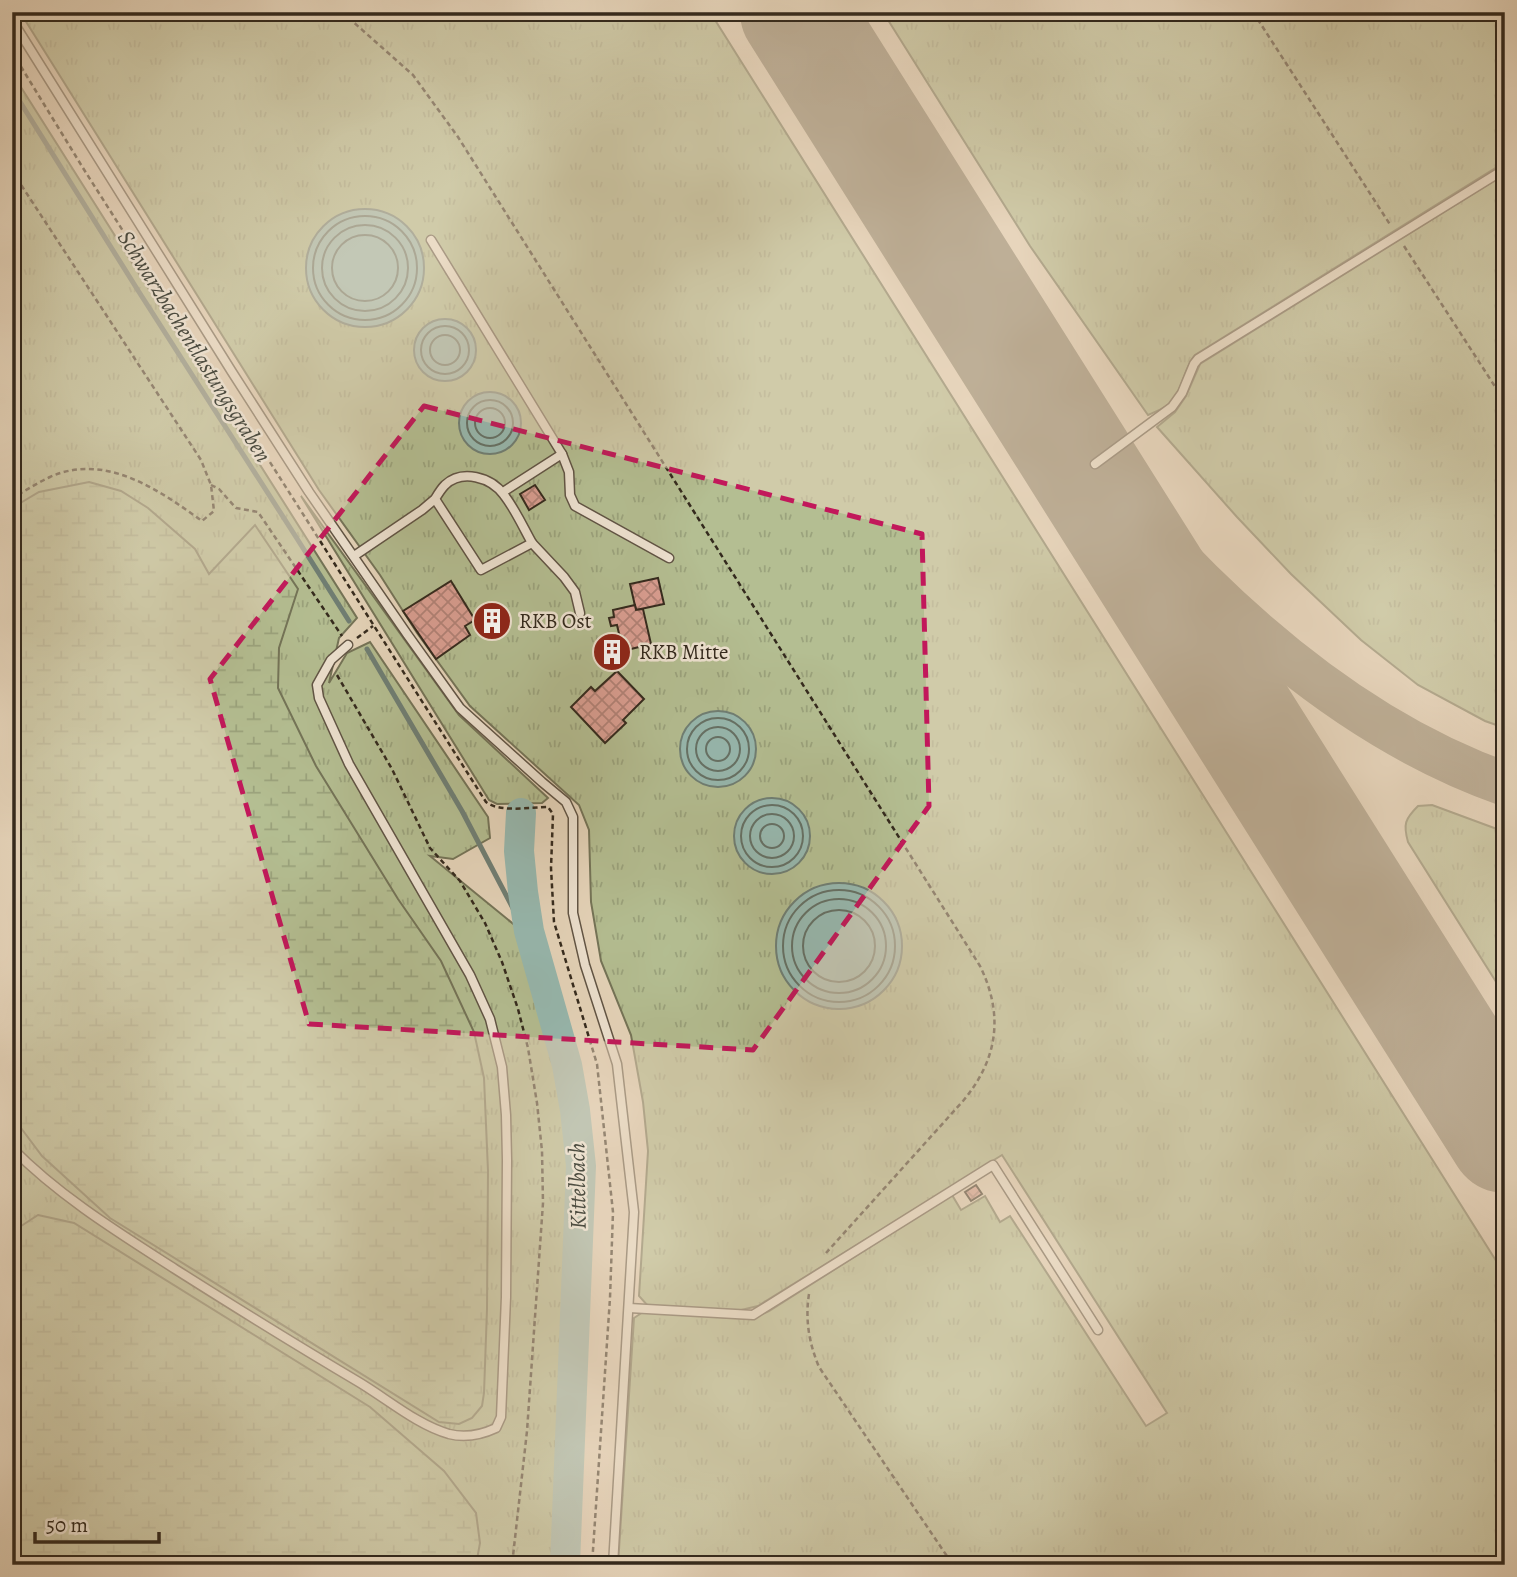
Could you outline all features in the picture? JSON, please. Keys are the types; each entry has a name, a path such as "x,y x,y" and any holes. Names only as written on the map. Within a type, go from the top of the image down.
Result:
{"lane":[{"path":"1502,12 1505,18"},
{"path":"12,20 309,492 460,708 566,802 573,817 573,913 585,965 617,1063 634,1212 613,1565"},
{"path":"1095,464 1172,407 1182,393 1198,359 1505,169"},
{"path":"431,240 562,454 569,472 570,495 575,506 669,558"},
{"path":"503,492 562,454"},
{"path":"354,556 422,510 452,480 467,476 485,479 503,492 532,543 575,592 580,613"},
{"path":"435,499 481,569 532,543"},
{"path":"12,1148 30,1167 108,1226 429,1427 451,1435 465,1436 496,1429 501,1417 506,1297 507,1160 502,1067 489,1019 470,975 349,764 319,698 317,685 331,660 348,645"},
{"path":"629,1308 753,1315 993,1165 1098,1330"}],"path":[{"path":"342,12 413,75 458,137 987,980 995,1012 995,1028 989,1060 982,1075 824,1258"},
{"path":"1253,12 1505,402"},
{"path":"12,52 486,802 500,808 548,807 553,814 551,868 554,922 597,1063 613,1212 610,1298 592,1565"},
{"path":"12,172 201,460 211,485 214,511 202,521 179,504 133,478 104,469 86,468 51,476 12,498"},
{"path":"211,485 219,489 236,509 258,512 348,645 373,626"},
{"path":"337,667 336,674 344,690 392,769 430,848 460,881 485,923 502,962 528,1048 542,1151 544,1203 527,1431 512,1565"},
{"path":"813,1278 807,1307 807,1323 819,1367 953,1565"}],"highlighted area":[{"path":"424,406 922,534 929,806 753,1050 309,1024 210,679"}],"green space":[{"path":"20,12 710,12 1505,1275 1505,1565 618,1565 634,1318 643,1312 751,1319 769,1311 952,1195 961,1210 985,1196 1000,1222 1010,1216 1146,1426 1167,1413 1002,1155 758,1306 737,1311 648,1306 639,1296 648,1151 643,1102 631,1035 601,961 591,902 589,830 579,805 470,706 417,633 380,575 319,490"},
{"path":"883,12 1492,12 1505,33 1505,162 1195,355 1173,400 1148,415 1030,246"},
{"path":"12,73 357,618 339,638 329,683 347,653 370,642 488,817 490,838 453,859 430,856 522,931 544,1011 574,1158 552,1565 12,1565"},
{"path":"1505,174 1505,728 1485,721 1418,685 1361,640 1291,574 1157,427 1175,412 1186,396 1200,364"},
{"path":"89,482 121,491 148,508 195,549 209,574 255,525 298,589 279,648 278,688 316,766 398,899 441,961 474,1032 484,1078 488,1171 484,1393 482,1406 472,1418 459,1424 439,1422 110,1218 42,1156 12,1116 12,508 39,492"},
{"path":"301,496 459,715 548,798 542,803 497,804 489,800"},
{"path":"1432,805 1505,832 1505,996 1408,842 1406,822 1410,815 1418,806"},
{"path":"38,1215 74,1223 370,1407 444,1471 476,1513 480,1543 476,1565 12,1565 12,1232"}],"water":[{"path":"365,209 388,214 407,226 419,245 424,268 419,291 407,310 388,322 365,327 342,322 323,310 311,291 306,268 311,245 323,226 342,214"},
{"path":"445,319 457,321 467,328 474,338 474,362 467,372 457,379 445,381 433,379 423,372 416,362 414,350 416,338 423,328 433,321"},
{"path":"490,392 512,401 521,423 512,445 490,454 468,445 459,423 468,401"},
{"path":"718,711 733,714 745,722 753,734 756,749 753,764 745,776 733,784 718,787 703,784 691,776 683,764 680,749 683,734 691,722 703,714"},
{"path":"772,798 787,801 799,809 807,821 810,836 807,851 799,863 787,871 772,874 757,871 745,863 737,851 734,836 737,821 745,809 757,801"},
{"path":"839,883 863,888 883,902 897,922 902,946 897,970 883,990 863,1004 839,1009 815,1004 795,990 781,970 776,946 781,922 795,902 815,888"}],"building":[{"path":"535,485 545,500 529,510 520,494"},
{"path":"658,578 664,604 636,610 630,584"},
{"path":"451,581 475,620 465,626 470,635 436,659 403,611"},
{"path":"635,605 636,610 643,609 651,644 623,651 617,625 611,626 609,618 614,617 613,610"},
{"name":"RKB Mitte","path":"613,640 619,662 611,664 606,641"},
{"path":"617,671 644,699 623,720 626,723 605,743 571,707 591,687 595,691"},
{"path":"976,1185 982,1194 971,1201 965,1192"}],"waterway":[{"name":"Schwarzbachentlastungsgraben","path":"12,89 349,621"},
{"name":"Schwarzbachentlastungsgraben","path":"367,649 462,811 517,916 529,931"},
{"name":"Kittelbach","path":"521,813 519,851 529,931 567,1065 581,1166 565,1565"}],"taxiway":[{"path":"1006,346 1095,465 1137,514 1229,608 1333,693 1388,729 1445,759 1505,784"}],"runway":[{"path":"796,12 1505,1137"}],"place":[{"name":"RKB Ost","path":"492,621"},
{"name":"RKB Mitte","path":"612,652"}]}
